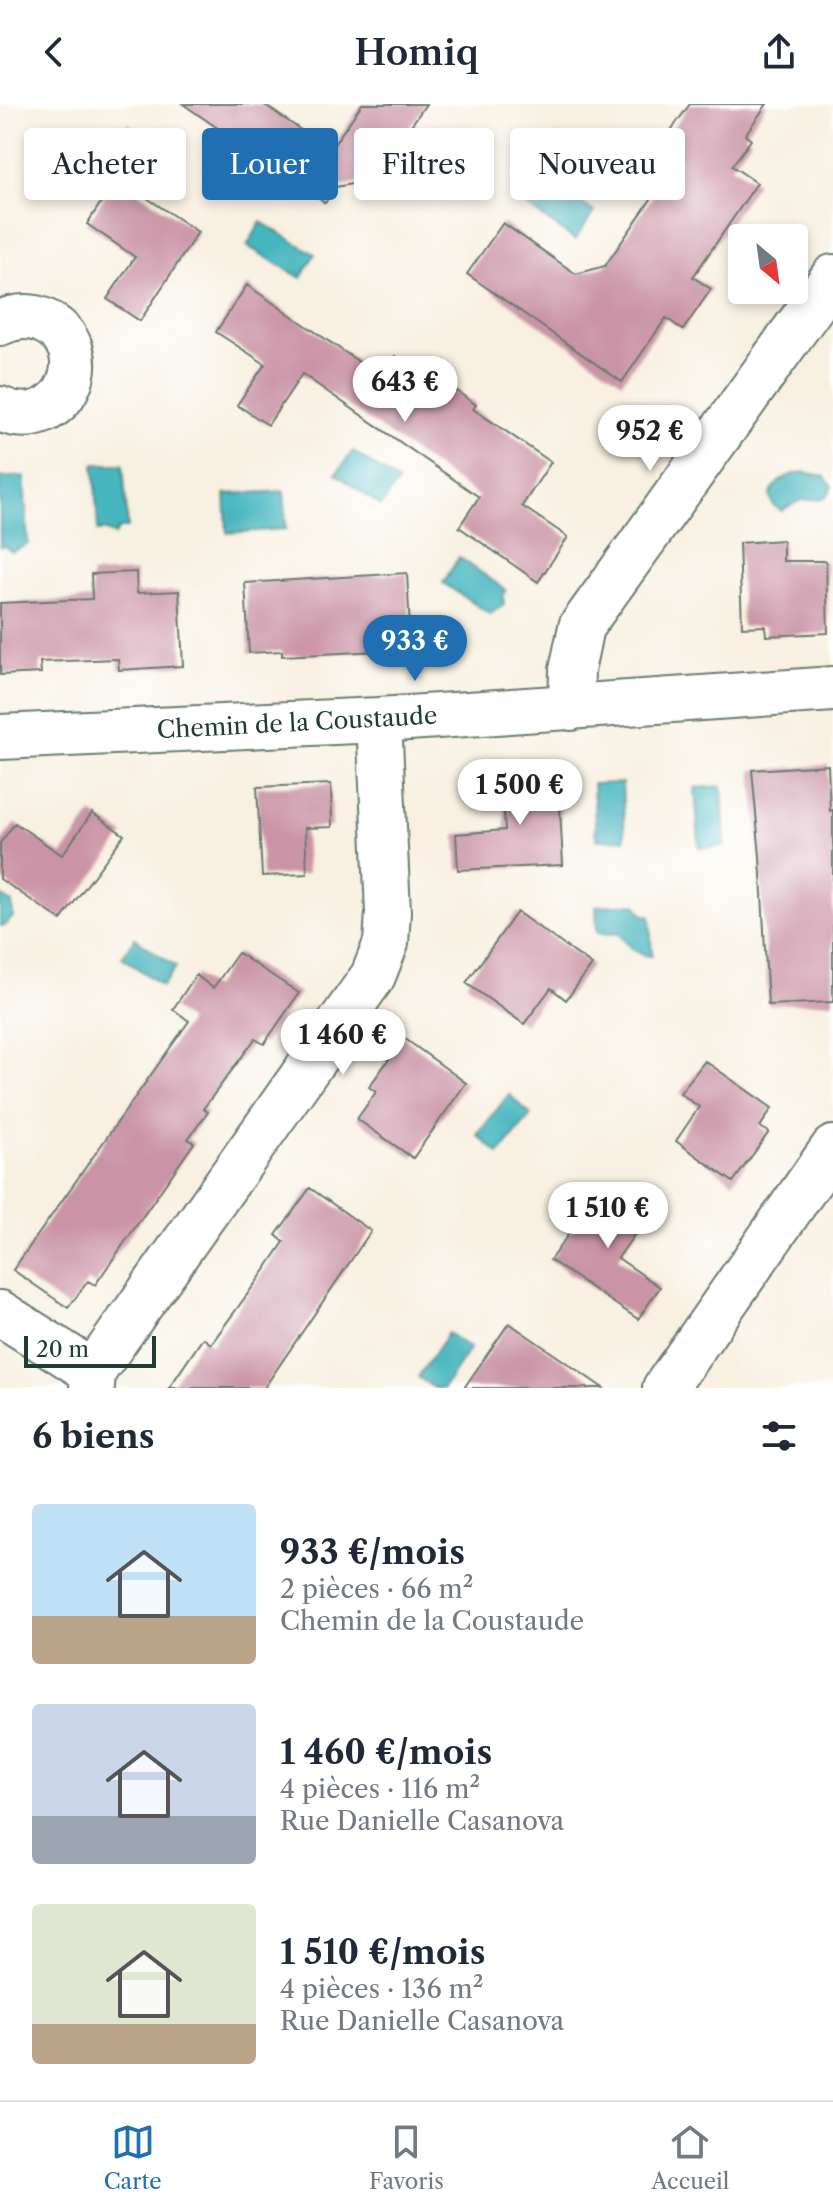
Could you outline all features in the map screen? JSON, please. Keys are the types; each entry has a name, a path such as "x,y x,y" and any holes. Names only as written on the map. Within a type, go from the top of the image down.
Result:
{"street":[{"path":"571,708 572,670 581,627 833,277"},
{"path":"0,323 20,317 37,318 53,326 65,337 72,353 73,370 69,387 59,401 45,411 28,415 11,414 0,409"},
{"name":"Chemin de la Coustaude","path":"0,737 379,720 833,689"},
{"path":"0,1313 92,1380 373,976 386,943 388,912 379,720"},
{"path":"665,1388 833,1148"}],"water":[{"path":"527,200 577,200 594,212 575,240 524,204"},
{"path":"261,222 315,254 301,278 247,246"},
{"path":"353,451 398,482 381,506 336,474"},
{"path":"94,464 123,464 128,528 119,528 115,535 98,531"},
{"path":"804,472 824,476 832,486 827,496 797,502 782,511 773,505 770,496 779,482"},
{"path":"24,476 28,544 12,552 4,546 0,547 0,478"},
{"path":"284,491 286,529 227,533 225,494"},
{"path":"459,557 506,590 504,605 490,614 443,583"},
{"path":"622,783 625,839 596,840 593,784"},
{"path":"722,786 725,846 699,848 695,788"},
{"path":"0,895 12,903 13,917 5,926 0,926"},
{"path":"636,904 642,914 650,916 652,956 629,946 619,934 597,933 596,906"},
{"path":"135,938 176,967 162,986 122,957"},
{"path":"509,1094 531,1115 499,1154 477,1135"},
{"path":"448,1333 470,1348 443,1388 434,1388 418,1377"}],"building":[{"path":"183,104 263,104 298,128 218,128"},
{"path":"362,104 426,104 409,128 354,128 354,184 338,187 338,138"},
{"path":"690,104 767,104 745,135 751,140 732,166 757,183 693,277 711,289 683,330 666,318 622,382 467,274 503,223 576,274 605,266 650,200 685,200 685,128 673,128"},
{"path":"103,200 150,200 198,232 140,321 107,299 135,257 87,224"},
{"path":"247,285 381,377 395,356 422,376 427,369 476,405 473,409 551,462 522,506 568,537 538,582 459,527 479,497 302,374 268,425 237,405 265,364 216,332"},
{"path":"783,540 783,561 826,561 828,633 766,636 765,626 742,627 739,543"},
{"path":"136,572 137,593 179,591 183,666 119,670 118,659 40,662 41,673 0,675 0,603 92,599 91,574"},
{"path":"407,573 410,629 379,631 380,651 282,656 282,651 249,653 245,583"},
{"path":"828,765 830,811 833,810 833,1002 768,1005 752,770"},
{"path":"558,769 563,865 458,870 456,834 505,830 502,774"},
{"path":"331,784 332,827 305,828 307,874 262,876 257,787"},
{"path":"92,813 124,835 61,920 0,879 0,843 15,823 62,855"},
{"path":"517,912 592,965 566,1000 551,988 524,1024 466,983"},
{"path":"238,953 299,993 264,1044 255,1039 203,1109 208,1112 188,1139 194,1143 95,1285 88,1281 68,1308 13,1270 189,1021 173,1009 196,975 213,988"},
{"path":"404,1038 466,1083 413,1158 357,1119 376,1092 369,1087"},
{"path":"705,1061 772,1108 760,1127 769,1132 733,1182 676,1141 699,1107 680,1093"},
{"path":"607,1181 651,1211 618,1258 660,1287 638,1319 550,1260"},
{"path":"310,1188 371,1231 264,1388 169,1388 203,1338 211,1344 265,1270 284,1242 276,1235"},
{"path":"509,1323 603,1388 464,1388"}]}
